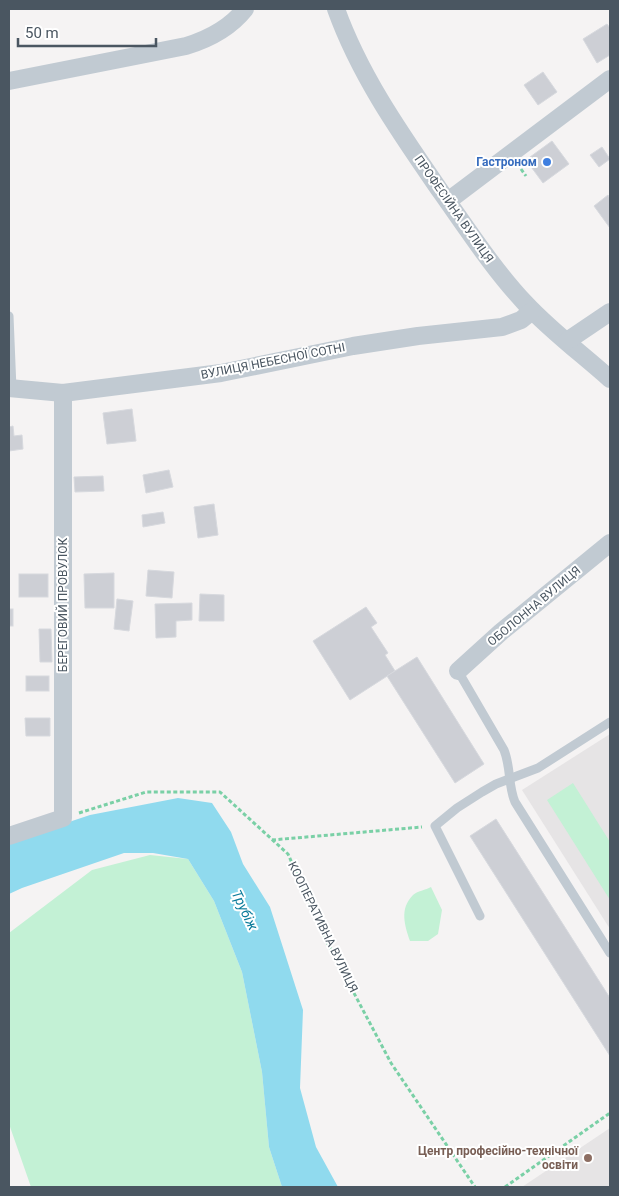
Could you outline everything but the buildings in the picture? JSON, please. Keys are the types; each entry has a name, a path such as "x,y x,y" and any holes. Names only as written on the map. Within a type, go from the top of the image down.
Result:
{"street":[{"path":"9,81 186,46 221,31 245,9"},
{"name":"ПРОФЕСІЙНА ВУЛИЦЯ","path":"336,9 357,58 378,98 496,268 532,311 610,379"},
{"path":"448,201 610,79"},
{"name":"ВУЛИЦЯ НЕБЕСНОЇ СОТНІ","path":"10,388 63,393 130,386 221,372 353,346 485,330 511,325 532,311"},
{"path":"568,341 610,312"},
{"name":"БЕРЕГОВИЙ ПРОВУЛОК","path":"63,393 64,818"},
{"name":"ОБОЛОННА ВУЛИЦЯ","path":"458,671 501,632 610,543"},
{"path":"9,836 64,818"}],"lane":[{"path":"9,316 10,388"},
{"path":"458,671 504,750 508,761 512,794 515,802 610,953"},
{"path":"480,916 435,826 457,808 482,792 538,768 610,722"}],"path":[{"name":"КООПЕРАТИВНА ВУЛИЦЯ","path":"64,818 146,792 220,792 288,854 328,944 391,1063 475,1187"},
{"path":"272,840 435,826"},
{"path":"505,1187 610,1113"}],"shaded area":[{"path":"610,734 610,929 522,790"},
{"name":"Центр професійно-технічної освіти","path":"610,1128 610,1187 522,1187"}],"green space":[{"path":"573,783 610,842 610,900 547,800"},
{"path":"150,855 188,859 214,901 242,972 262,1072 269,1147 282,1187 31,1187 9,1124 9,933 92,870"},
{"path":"431,887 442,910 438,934 428,941 410,941 404,918 406,906 415,894"}],"water":[{"name":"Трубіж","path":"178,798 212,803 231,832 243,864 270,907 303,1010 300,1088 316,1147 338,1187 282,1187 269,1147 262,1072 242,972 214,901 188,859 153,853 124,853 9,894 9,842 90,815"}],"place":[{"name":"Гастроном","path":"547,162"},
{"name":"Центр професійно-технічної освіти","path":"588,1158"}]}
